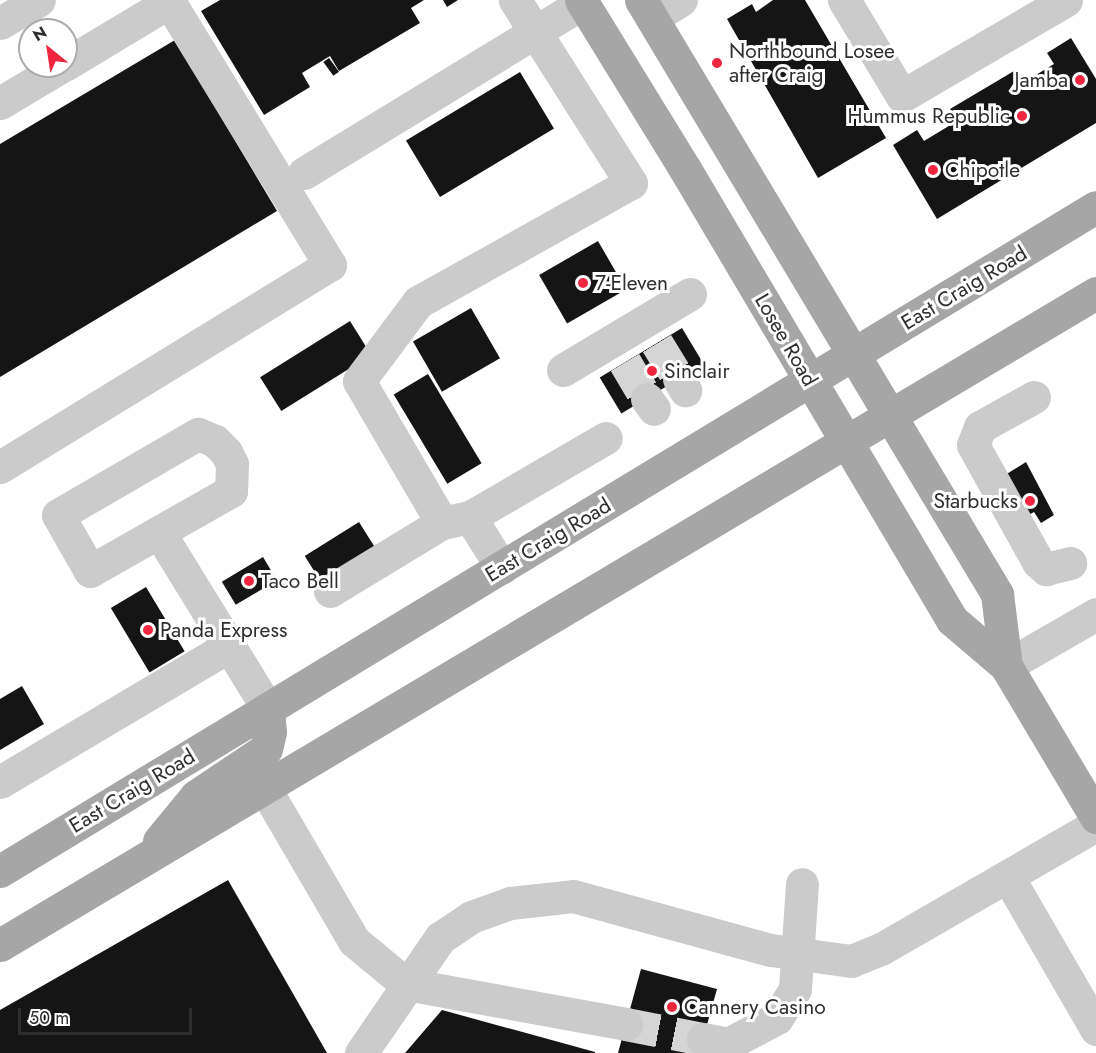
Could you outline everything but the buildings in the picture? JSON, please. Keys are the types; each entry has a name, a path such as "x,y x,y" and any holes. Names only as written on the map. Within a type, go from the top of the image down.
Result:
{"main road":[{"name":"Losee Road","path":"582,2 952,620 1006,666 1096,817"},
{"name":"Losee Road","path":"647,9 997,594 1006,666"},
{"name":"East Craig Road","path":"2,866 268,710 1096,207"},
{"path":"0,945 1095,295"},
{"path":"142,861 196,796 266,749 270,732 268,710"}],"street":[{"path":"0,23 39,0"},
{"path":"502,568 456,520 359,381 418,302 631,183 515,0"},
{"path":"647,9 681,0"},
{"path":"844,0 902,96 1066,0"},
{"path":"0,467 330,265 169,1 78,57"},
{"path":"303,173 582,2"},
{"path":"0,103 42,78"},
{"path":"563,370 619,352 650,333 690,294"},
{"path":"1034,397 980,427 973,445 1038,562 1046,569 1070,563"},
{"path":"198,434 206,436 226,452 232,464 231,491 159,532 90,571 58,515 198,434"},
{"path":"330,591 606,438"},
{"path":"159,532 268,710"},
{"path":"1006,666 1096,614"},
{"path":"0,782 229,646"},
{"path":"264,787 354,941 406,984 626,1024"},
{"path":"361,1053 406,984 440,938 471,917 510,903 573,896 771,950 851,961 881,949 1096,825"},
{"path":"1008,877 1096,1029"},
{"path":"703,1039 728,1044 777,1018 795,989 802,884"}],"tunnel":[{"path":"657,343 679,379"},
{"path":"625,362 647,399"},
{"path":"626,1024 703,1039"}],"place":[{"name":"Northbound Losee after Craig","path":"717,63"},
{"name":"Jamba","path":"1080,80"},
{"name":"Hummus Republic","path":"1022,116"},
{"name":"Chipotle","path":"933,170"},
{"name":"7-Eleven","path":"583,283"},
{"name":"Sinclair","path":"652,371"},
{"name":"Starbucks","path":"1030,501"},
{"name":"Taco Bell","path":"249,581"},
{"name":"Panda Express","path":"148,630"},
{"name":"Cannery Casino","path":"672,1007"}]}
